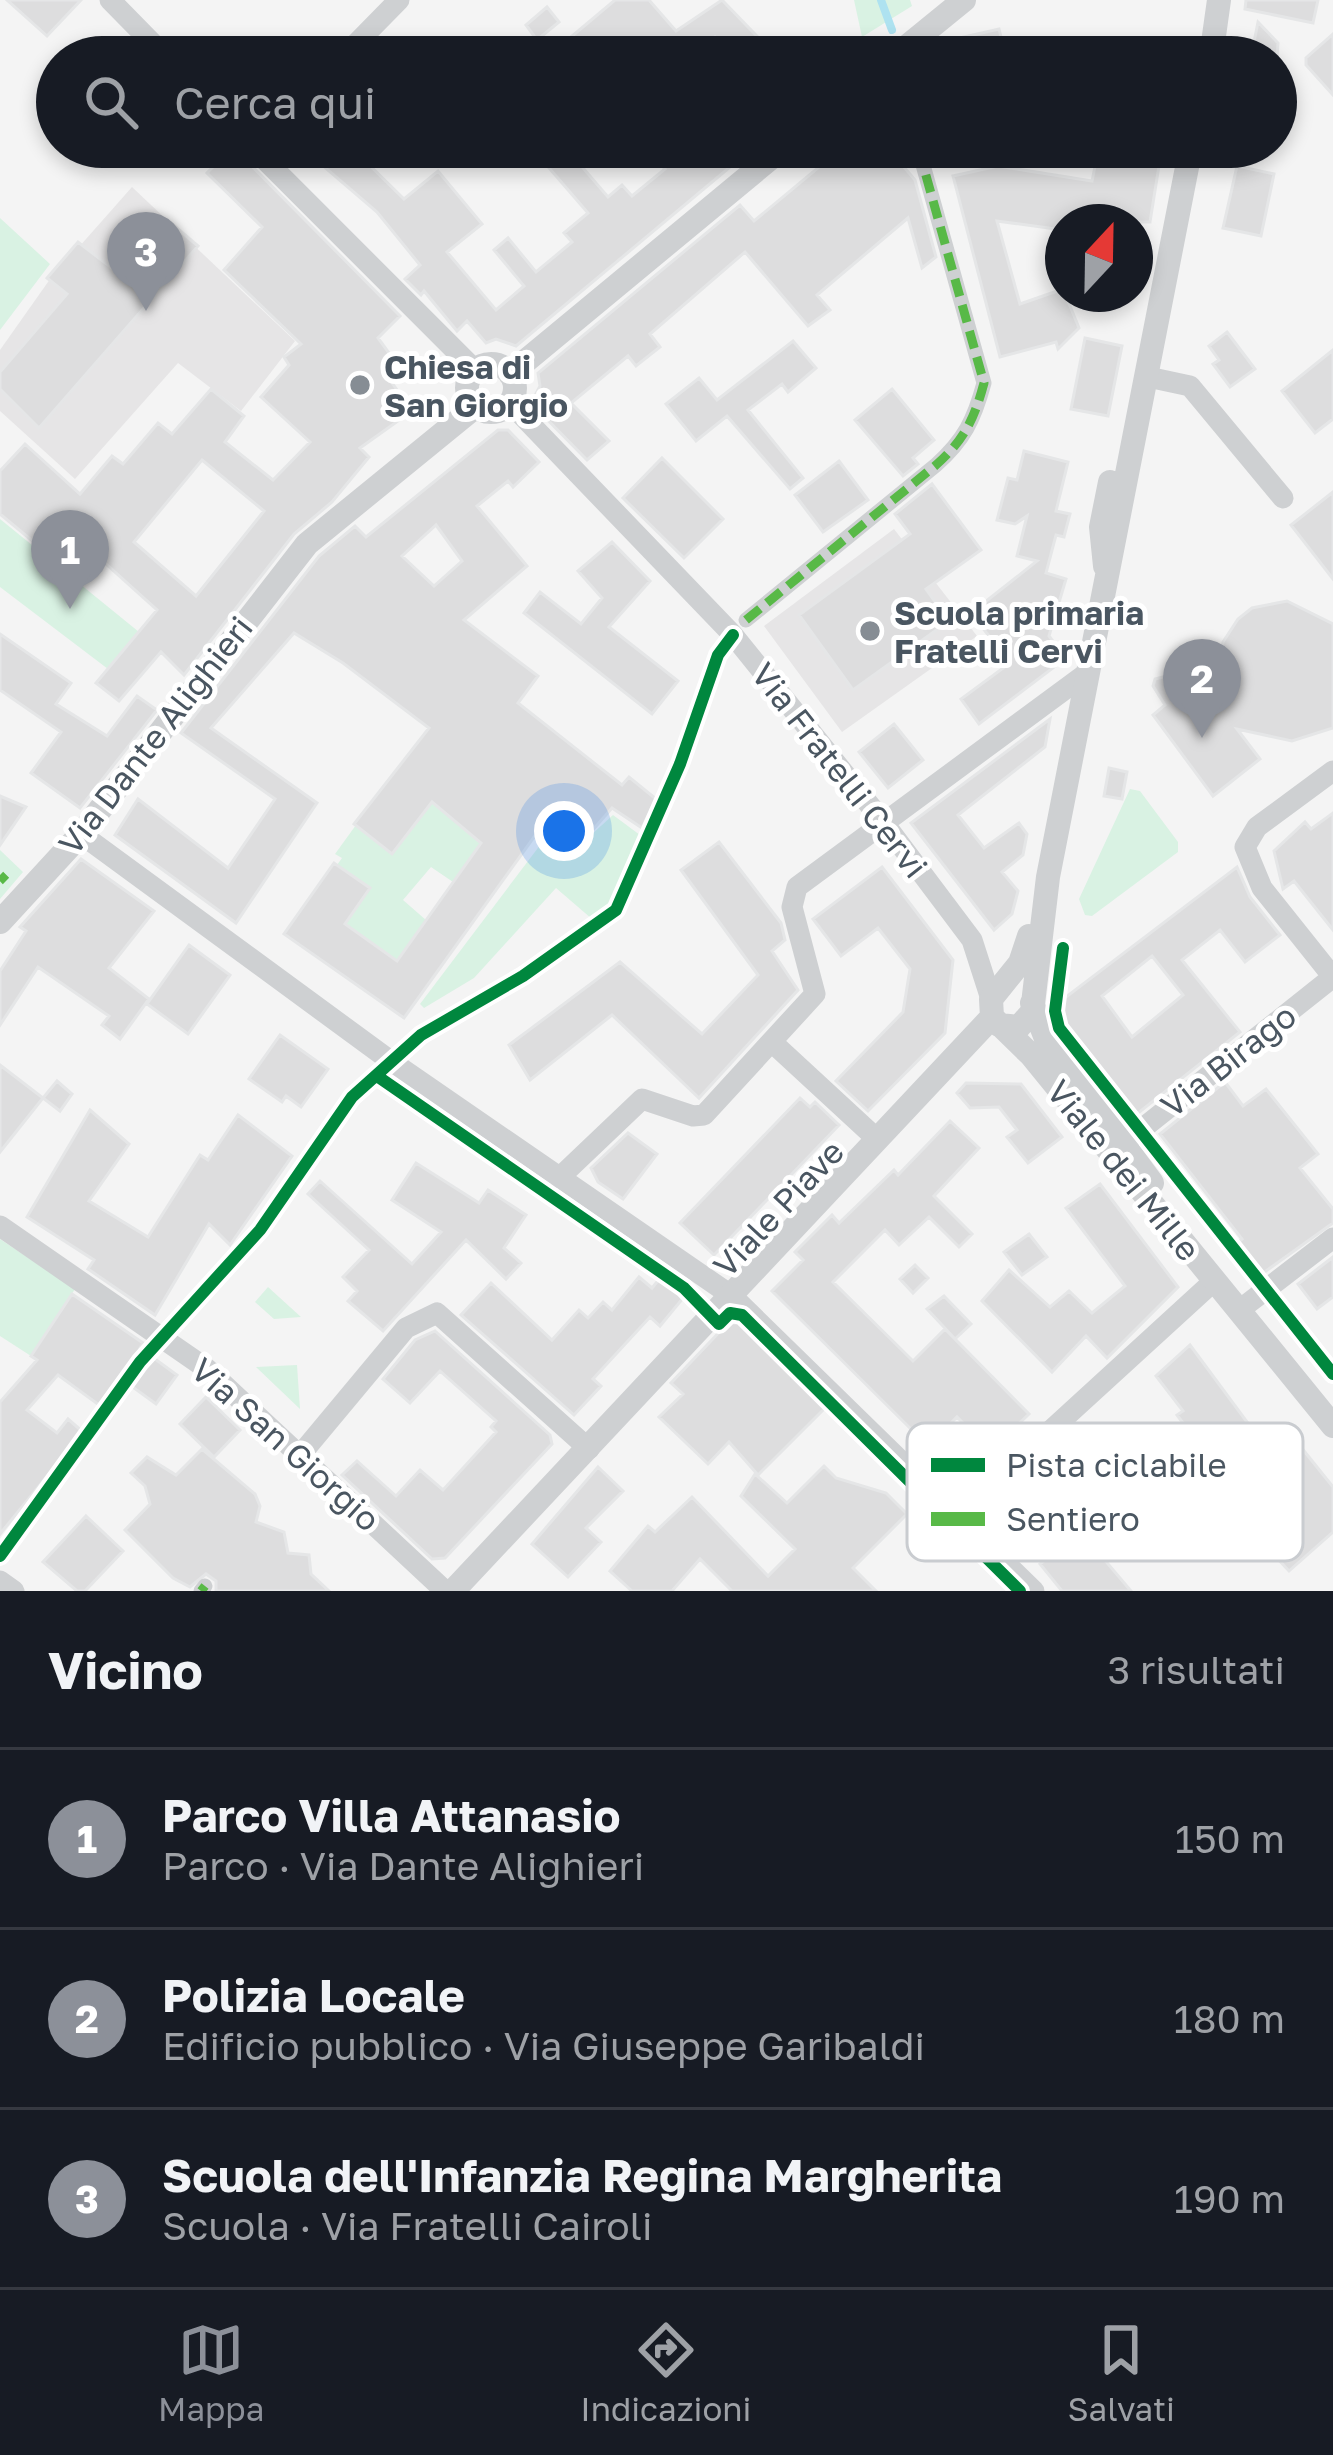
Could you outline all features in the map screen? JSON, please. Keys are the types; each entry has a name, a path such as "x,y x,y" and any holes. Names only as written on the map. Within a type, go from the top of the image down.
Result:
{"street":[{"path":"110,0 145,36"},
{"path":"364,36 399,0"},
{"path":"920,36 964,0"},
{"path":"274,168 475,370"},
{"path":"510,374 759,168"},
{"path":"746,620 950,452 975,418 984,383 924,168"},
{"path":"996,1007 1023,1025 1032,1004 1048,877 1187,168"},
{"path":"1107,577 1102,518 1127,396 1158,313"},
{"path":"497,365 510,374 515,389 510,404 491,412 475,406 466,389 475,370 497,365"},
{"path":"1148,377 1190,386 1283,498"},
{"name":"Via Fratelli Cervi","path":"510,404 733,635 972,940 996,1007"},
{"name":"Via Dante Alighieri","path":"0,922 81,835 307,544 475,406"},
{"path":"559,1178 642,1099 693,1116 704,1114 774,1045 815,994 792,897 797,887 1087,673"},
{"path":"1333,771 1257,827 1246,855 1262,888 1333,977"},
{"path":"81,835 559,1178 732,1296 907,1464"},
{"path":"996,1007 1025,953 1048,877"},
{"name":"Via Birago","path":"1123,1144 1333,977"},
{"path":"996,1007 1022,988 1032,1004"},
{"name":"Viale dei Mille","path":"1032,1004 1047,1040 1333,1426"},
{"name":"Viale Piave","path":"449,1591 589,1450 996,1007"},
{"name":"Viale dei Mille","path":"996,1007 1214,1281 1245,1312"},
{"path":"774,1045 878,1140"},
{"name":"Via San Giorgio","path":"7,1231 177,1346 449,1591"},
{"path":"1245,1312 1333,1238"},
{"path":"1059,1423 1214,1281"},
{"path":"301,1454 406,1328 437,1313 589,1450"},
{"path":"1005,1561 1034,1591"},
{"path":"0,1582 14,1591"}],"shaded area":[{"path":"132,187 295,341 241,411 178,363 75,479 0,411 0,350 48,282"},
{"name":"Scuola primaria Fratelli Cervi","path":"894,529 977,636 842,732 764,626"}],"green space":[{"path":"854,0 910,0 912,6 862,36"},
{"path":"0,218 50,264 0,330"},
{"path":"0,519 139,632 108,669 0,587"},
{"path":"477,745 456,821 481,843 453,882 431,867 403,900 426,920 397,961 345,924 370,888 337,865 342,858 335,854 356,825 392,853"},
{"path":"1130,789 1140,791 1178,842 1178,852 1092,916 1085,915 1079,899"},
{"path":"613,815 640,835 609,904 592,919 556,888 474,978 424,1008 420,1004 553,828 580,845"},
{"path":"0,850 23,872 0,899"},
{"path":"0,1239 75,1289 31,1356 0,1336"},
{"path":"268,1287 301,1317 274,1319 255,1302"},
{"path":"297,1365 300,1409 256,1367"}],"building":[{"path":"7,0 81,0 47,36"},
{"path":"615,0 649,0 676,31 722,0 757,36 572,36"},
{"path":"1246,0 1318,0 1313,23 1245,9"},
{"path":"547,7 559,22 542,36 534,36 526,25"},
{"path":"1258,22 1271,36 1255,36"},
{"path":"999,29 1001,36 969,36"},
{"path":"1333,34 1333,95 1306,65 1306,58"},
{"path":"212,168 254,168 400,316 378,338 397,364 385,373 412,411 360,448 369,457 332,502 294,534 184,675 161,652 119,701 96,683 157,610 97,556 78,579 0,514 0,471 25,444 80,494 112,456 123,464 158,423 172,434 211,389 244,416 225,442 273,480 310,442 261,397 289,365 284,357 301,344 224,270 262,227 207,173","holes":["202,460 264,511 196,596 134,542"]},
{"path":"326,168 372,168 404,199 438,171 482,224 447,252 496,310 524,286 494,250 508,238 536,272 572,242 564,233 588,213 549,168 583,168 608,197 622,185 632,196 664,168 729,168 516,346 496,339 486,343 467,321 457,331 424,291 421,295 405,279 420,265 377,212"},
{"path":"818,168 905,168 915,180 936,257 922,268 908,218 817,295 830,310 808,326 745,252 650,334 660,347 636,366 628,356 571,403 609,441 587,460 531,403 540,386 538,373 740,205 754,221"},
{"path":"1011,168 1092,181 1095,168 1159,168 1153,204 1045,204 1045,228 997,221 1020,304 1045,295 1045,312 1072,312 1079,328 1058,349 1056,342 1000,357 953,176"},
{"path":"1237,168 1274,174 1261,236 1223,228"},
{"path":"171,223 198,246 39,428 0,389 0,372 67,294 47,278 78,242 121,275"},
{"path":"1227,332 1255,369 1230,387 1213,364 1219,360 1209,346"},
{"path":"1085,338 1122,346 1108,416 1071,409"},
{"path":"793,341 816,368 788,392 782,384 748,410 803,478 790,489 727,416 696,441 666,404 699,378 717,400"},
{"path":"1333,350 1333,419 1315,433 1282,391"},
{"path":"892,389 934,440 913,458 918,464 903,476 855,420"},
{"path":"498,430 508,430 539,462 513,487 508,481 477,506 527,566 464,620 538,676 518,703 622,785 629,777 656,799 642,828 612,808 591,832 557,805 404,1018 284,934 334,863 370,888 345,924 397,961 481,843 432,802 392,854 354,824 429,728 343,663 294,633 211,728 317,803 236,923 115,835 138,799 228,868 275,799 181,733 319,556 355,526 366,537","holes":["436,525 462,561 434,586 402,556"]},
{"path":"1024,451 1068,462 1056,511 1070,514 1064,537 1056,535 1046,573 1066,579 1049,636 1066,658 979,724 961,699 1010,663 971,613 1037,561 1017,556 1027,516 1015,524 997,520 1008,478 1017,480"},
{"path":"662,458 723,519 684,558 623,498"},
{"path":"839,461 868,500 823,532 795,495"},
{"path":"932,484 981,550 926,589 949,621 853,690 799,615 910,534 895,514"},
{"path":"1333,492 1333,579 1291,525"},
{"path":"612,542 650,581 609,627 678,681 652,714 524,613 540,592 581,624 602,598 578,571"},
{"path":"1287,601 1333,624 1333,728 1292,741 1237,729 1260,759 1213,796 1153,715 1165,705 1153,686 1155,679 1171,675 1185,692 1220,666 1223,642 1238,619 1252,608"},
{"path":"0,634 71,683 56,704 107,736 137,696 157,710 80,808 31,773 61,732 0,690"},
{"path":"1050,719 1045,747 958,815 984,848 1019,823 1027,834 1023,855 1002,872 1018,891 1012,914 994,930 911,823"},
{"path":"894,724 923,760 888,788 859,752"},
{"path":"1109,768 1127,772 1122,799 1104,796"},
{"path":"0,796 26,807 0,845"},
{"path":"1333,813 1333,930 1294,881 1283,889 1274,851 1305,822 1311,829"},
{"path":"719,842 781,923 785,940 772,951 798,990 699,1098 612,1015 530,1080 509,1045 620,962 702,1034 758,975 681,870"},
{"path":"81,859 154,911 109,968 149,999 120,1039 102,1025 109,1016 38,967 0,1025 0,971 26,931 20,927"},
{"path":"882,867 953,960 945,1033 868,1111 836,1081 903,1012 910,969 878,928 841,956 813,919"},
{"path":"1237,867 1250,897 1280,935 1245,962 1220,930 1182,960 1240,1032 1137,1114 1060,1017 1062,1000","holes":["1152,956 1183,995 1132,1037 1102,996"]},
{"path":"189,945 230,975 188,1034 147,1004"},
{"path":"280,1035 328,1069 301,1107 286,1096 282,1102 249,1079"},
{"path":"0,1065 43,1098 0,1152"},
{"path":"57,1081 72,1094 60,1111 43,1098"},
{"path":"1225,1082 1243,1106 1266,1089 1318,1154 1300,1168 1333,1209 1333,1223 1259,1276 1235,1245 1242,1239 1160,1134"},
{"path":"966,1083 1021,1084 1062,1137 1028,1163 1007,1137 1017,1130 999,1107 970,1108 957,1093"},
{"path":"800,1098 810,1107 815,1102 839,1125 714,1255 680,1223"},
{"path":"90,1110 129,1144 89,1201 148,1237 200,1155 208,1160 238,1115 292,1156 230,1245 209,1224 155,1315 88,1269 94,1260 27,1217"},
{"path":"950,1121 979,1148 934,1196 972,1234 959,1247 929,1217 899,1245 885,1230 833,1282 913,1361 945,1329 1029,1414 1020,1423 963,1423 957,1417 951,1423 907,1425 772,1291 803,1260 795,1252 832,1215 839,1223 894,1170 898,1175"},
{"path":"628,1133 657,1154 623,1199 598,1182 591,1168"},
{"path":"416,1163 479,1203 488,1190 526,1215 504,1248 521,1263 506,1279 466,1240 383,1331 348,1301 357,1291 343,1277 369,1250 308,1194 320,1181 412,1264 441,1232 392,1200"},
{"path":"1100,1184 1178,1287 1107,1358 1086,1336 1052,1372 982,1301 1009,1270 1050,1307 1069,1291 1092,1313 1125,1286 1066,1208"},
{"path":"1029,1234 1047,1257 1022,1275 1004,1252"},
{"path":"1333,1257 1333,1297 1317,1309 1298,1284"},
{"path":"915,1265 928,1278 913,1293 900,1279"},
{"path":"639,1277 652,1288 661,1277 684,1297 660,1326 650,1317 593,1379 601,1386 574,1415 461,1315 491,1283 552,1340 579,1310 588,1318 603,1302 612,1310"},
{"path":"72,1294 143,1343 140,1348 177,1375 156,1404 119,1377 99,1405 58,1375 27,1410 57,1433 68,1419 83,1432 0,1534 0,1402 37,1360 31,1356"},
{"path":"944,1296 971,1324 955,1339 927,1309"},
{"path":"728,1323 738,1323 825,1408 758,1475 729,1442 708,1464 659,1417 683,1394 671,1383"},
{"path":"435,1331 550,1435 552,1444 445,1558 432,1559 342,1475 357,1461 396,1496 420,1470 443,1490 496,1432 491,1427 496,1421 440,1371 410,1403 383,1379 415,1340"},
{"path":"1190,1345 1248,1423 1183,1423 1177,1415 1183,1411 1156,1376"},
{"path":"206,1397 240,1430 214,1457 180,1424"},
{"path":"202,1449 255,1494 260,1506 256,1522 284,1532 288,1553 309,1555 311,1574 329,1591 216,1591 216,1581 206,1574 190,1587 173,1578 125,1530 150,1504 145,1486 131,1473 147,1457 176,1475"},
{"path":"1303,1450 1333,1487 1333,1532 1303,1559"},
{"path":"824,1466 836,1478 886,1493 907,1514 853,1568 876,1591 732,1591 700,1559 672,1591 632,1591 610,1571 648,1526 655,1532 692,1497 768,1576 795,1549 741,1496 755,1474 787,1503"},
{"path":"598,1467 623,1491 586,1528 601,1542 568,1577 532,1544"},
{"path":"86,1516 123,1551 85,1591 77,1591 43,1562"},
{"path":"1106,1561 1131,1591 1062,1591 1040,1564"},
{"path":"1280,1561 1300,1561 1289,1571"}],"waterway":[{"path":"881,0 892,30"}],"marked path":[{"path":"746,620 936,465 961,438 976,408 984,383 924,168"},
{"path":"0,875 6,881"},
{"path":"201,1591 205,1586"}],"cycle path":[{"path":"0,1556 140,1362 260,1230 352,1097 421,1035 523,976 616,910 680,764 718,655 733,635"},
{"path":"1063,948 1055,1011 1059,1028 1333,1374"},
{"path":"377,1076 684,1288 719,1324 730,1313 742,1315 907,1479"},
{"path":"990,1561 1020,1591"}],"place":[{"name":"Scuola dell'Infanzia Regina Margherita","path":"146,311"},
{"name":"Chiesa di San Giorgio","path":"360,385"},
{"name":"Parco Villa Attanasio","path":"70,609"},
{"name":"Scuola primaria Fratelli Cervi","path":"870,631"},
{"name":"Polizia Locale","path":"1202,738"}]}
